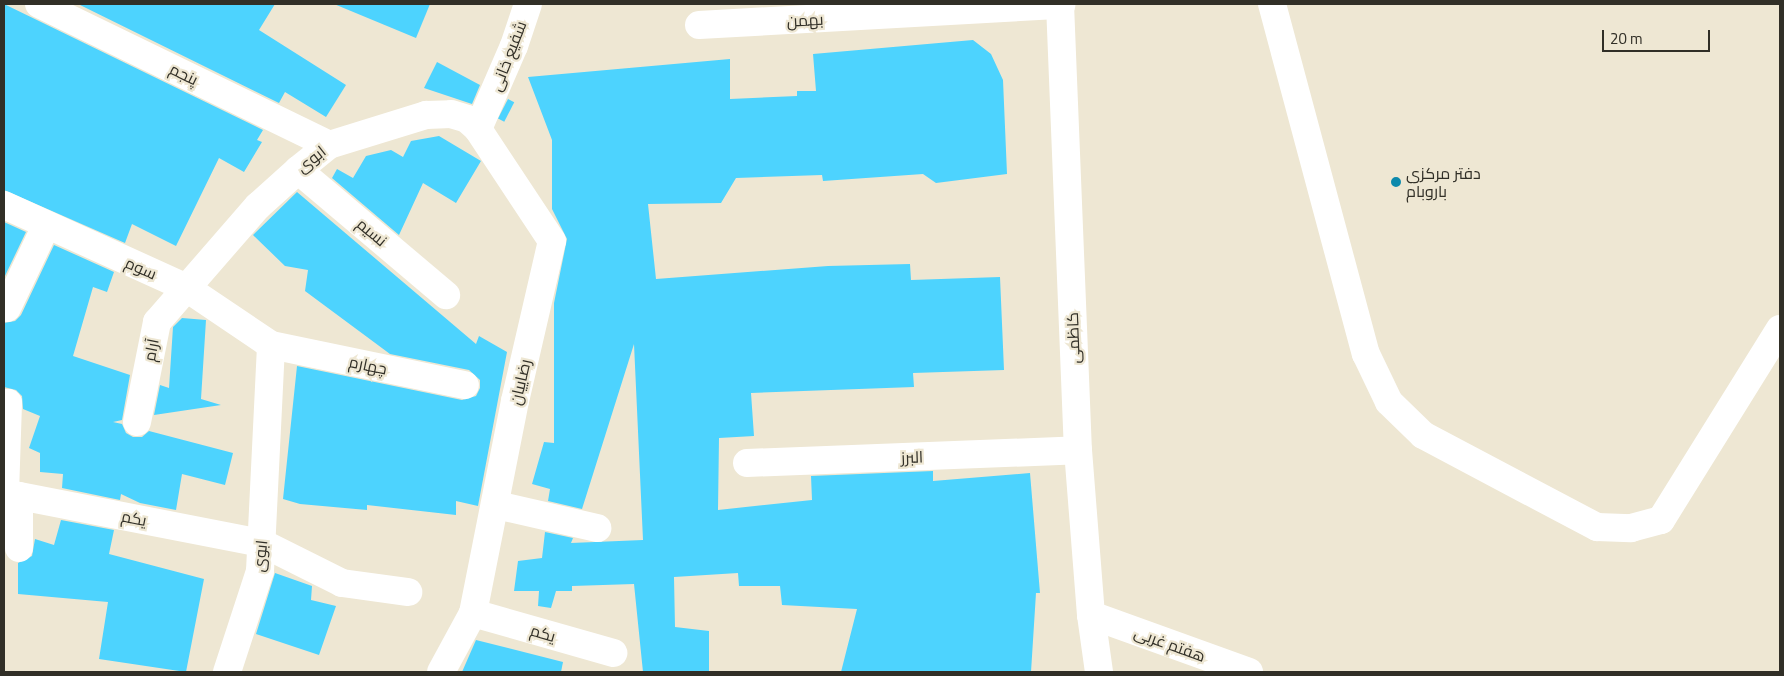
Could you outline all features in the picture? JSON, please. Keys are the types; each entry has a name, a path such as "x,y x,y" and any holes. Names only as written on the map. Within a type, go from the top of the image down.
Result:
{"street":[{"name":"پنجم","path":"39,4 329,145"},
{"name":"شفیع خانی","path":"483,118 528,4"},
{"name":"بهمن","path":"699,26 1060,4"},
{"name":"کاظمی","path":"1060,4 1078,450 1091,615 1099,672"},
{"path":"1272,4 1366,354 1388,402 1423,435 1598,527 1631,528 1661,520 1780,330"},
{"name":"ابوی","path":"185,287 258,206 329,145 426,115 451,114 467,119 483,118"},
{"name":"رضاییان","path":"441,672 474,612 515,401 552,242 483,118"},
{"name":"نسیم","path":"298,170 446,295"},
{"name":"سوم","path":"4,205 46,226 185,287 271,345"},
{"path":"7,308 46,226"},
{"name":"آرام","path":"137,422 157,322 185,287"},
{"name":"ابوی","path":"227,672 260,571 271,345"},
{"name":"چهارم","path":"271,345 465,385"},
{"path":"4,403 8,402 9,494 19,548"},
{"name":"البرز","path":"747,463 1078,450"},
{"name":"یکم","path":"9,494 262,543 342,583 408,592"},
{"path":"496,504 597,528"},
{"name":"یکم","path":"474,612 613,653"},
{"name":"هفتم غربی","path":"1091,615 1249,672"}],"building":[{"path":"4,4 263,130 257,140 262,142 244,172 219,158 176,246 132,224 125,243 4,190"},
{"path":"78,4 275,4 259,30 346,85 326,117 285,92 279,103"},
{"path":"334,4 430,4 416,38"},
{"path":"973,40 991,54 1003,80 1007,174 936,183 923,174 823,181 822,175 736,178 721,203 648,204 656,279 828,266 910,264 911,280 1000,277 1004,370 913,373 914,387 751,393 754,436 719,438 718,510 812,500 811,476 933,471 933,481 1030,473 1040,593 1036,593 1031,672 841,672 857,609 782,605 780,586 739,586 738,573 674,577 675,627 709,631 709,672 643,672 634,584 572,586 572,591 556,591 551,608 538,606 539,591 514,591 518,561 542,558 545,532 573,538 571,543 643,540 634,344 582,509 548,501 550,489 532,484 544,442 554,443 554,303 567,239 552,209 552,140 528,77 730,59 730,99 797,96 797,91 816,91 813,54"},
{"path":"437,62 480,85 472,104 424,88"},
{"path":"508,99 514,102 504,122 498,119"},
{"path":"439,136 481,161 456,203 423,183 399,235 332,178 337,169 353,178 366,156 391,150 403,157 411,141"},
{"path":"297,192 476,344 479,336 507,352 478,506 456,501 456,515 367,505 367,510 300,504 283,499 297,366 462,400 476,396 480,388 480,380 469,370 390,354 305,291 308,270 285,266 253,235"},
{"path":"4,222 26,232 4,278"},
{"path":"54,245 114,272 107,292 93,287 73,356 130,375 122,420 113,422 122,424 126,433 133,437 142,437 149,431 233,453 225,485 182,474 176,510 140,503 121,494 120,500 62,488 63,474 40,472 40,453 29,448 40,416 23,409 22,396 16,390 4,387 4,323 15,321 21,315"},
{"path":"182,318 206,320 201,399 221,405 154,415 160,385 169,388 173,327"},
{"path":"61,520 114,530 109,554 204,579 186,672 99,659 108,602 18,594 18,563 32,556 35,539 54,545"},
{"path":"275,573 312,586 311,600 336,606 319,655 256,634"},
{"path":"476,640 563,662 561,672 462,672"}],"place":[{"name":"دفتر مرکزی باروبام","path":"1396,182"}]}
